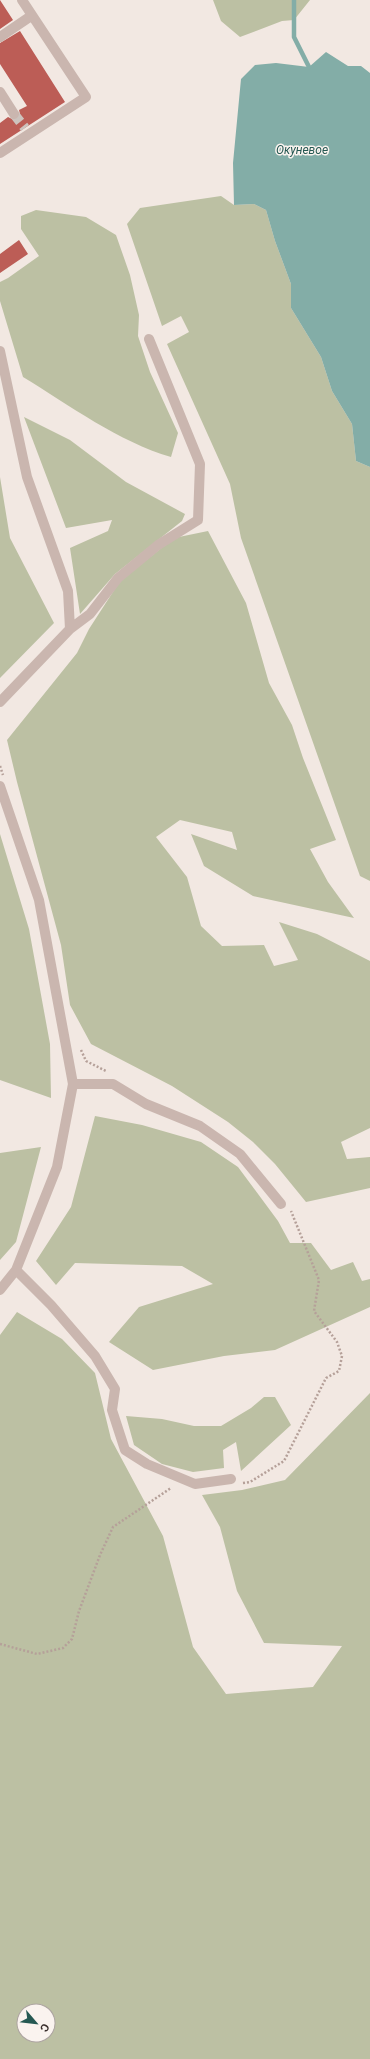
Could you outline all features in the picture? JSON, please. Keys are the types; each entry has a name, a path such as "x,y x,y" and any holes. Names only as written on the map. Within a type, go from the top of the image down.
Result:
{"lane":[{"path":"0,153 27,131 86,98 31,16 22,0"},
{"path":"0,37 31,16"},
{"path":"0,92 14,114"},
{"path":"0,702 70,629 90,614 124,574 158,545 198,520 200,464 149,339"},
{"path":"0,351 27,477 68,591 70,629"},
{"path":"0,786 39,900 73,1084 57,1167 16,1270 0,1290"},
{"path":"73,1084 113,1084 146,1104 200,1126 240,1154 284,1204"},
{"path":"16,1270 51,1304 95,1356 114,1389 112,1410 125,1450 147,1464 195,1484 233,1482"}],"path":[{"path":"0,766 4,777"},
{"path":"80,1048 86,1061 108,1072"},
{"path":"233,1482 250,1482 284,1461 326,1378 339,1371 342,1356 337,1342 314,1311 319,1280 284,1204"},
{"path":"0,1644 37,1654 63,1648 72,1639 79,1611 100,1555 113,1527 169,1488 176,1488"}],"green space":[{"path":"213,0 310,0 294,20 282,21 240,37 221,21"},
{"path":"221,196 234,205 254,204 266,210 275,241 291,284 291,308 321,357 332,391 352,424 356,461 370,467 370,881 360,876 241,538 230,484 167,344 189,332 181,316 162,326 127,224 140,208"},
{"path":"36,210 86,217 116,235 130,275 139,315 138,336 150,372 178,433 171,457 132,442 113,432 76,411 23,377 0,301 0,282 39,256 21,229 21,216"},
{"path":"24,417 70,440 126,482 185,514 182,521 115,574 80,614 70,548 108,531 112,520 66,528"},
{"path":"0,477 10,538 54,623 0,678"},
{"path":"208,531 246,603 269,683 292,725 303,758 336,840 310,849 328,882 354,918 253,896 204,866 191,834 237,850 232,832 180,820 156,837 187,877 201,926 222,946 264,945 274,966 298,960 279,922 317,934 370,961 370,1128 341,1142 347,1159 370,1157 370,1188 306,1202 275,1164 253,1142 228,1122 172,1086 91,1044 70,1005 61,945 7,740 77,653 89,629 120,581 174,538"},
{"path":"0,834 29,929 50,1044 51,1098 0,1080"},
{"path":"95,1116 142,1125 201,1142 238,1167 278,1221 290,1243 311,1243 331,1270 353,1262 362,1281 370,1279 370,1307 275,1350 224,1356 153,1370 109,1342 139,1307 213,1284 182,1266 75,1263 56,1285 36,1261 71,1207"},
{"path":"41,1147 16,1242 0,1260 0,1153"},
{"path":"17,1312 62,1339 95,1373 111,1439 163,1536 193,1647 226,1694 313,1687 342,1646 264,1643 237,1591 220,1527 202,1495 242,1490 285,1480 370,1393 370,2059 0,2059 0,1335"},
{"path":"264,1397 275,1397 291,1425 241,1471 236,1442 223,1450 224,1468 193,1472 162,1464 134,1445 126,1416 162,1419 194,1426 221,1426 251,1408"}],"water":[{"name":"Окуневое","path":"326,52 348,66 361,66 370,73 370,467 356,461 352,424 332,391 321,357 291,308 291,284 275,241 266,210 254,204 234,205 233,163 241,79 255,65 276,63 309,67"}],"building":[{"path":"0,0 13,20 0,29"},
{"path":"20,31 65,102 0,144 0,123 8,117 14,120 18,119 20,114 19,110 27,106 0,64 0,43"},
{"path":"19,240 28,254 0,273 0,254"}],"waterway":[{"path":"294,0 294,37 309,67"}],"tunnel":[{"path":"14,114 25,128"}]}
